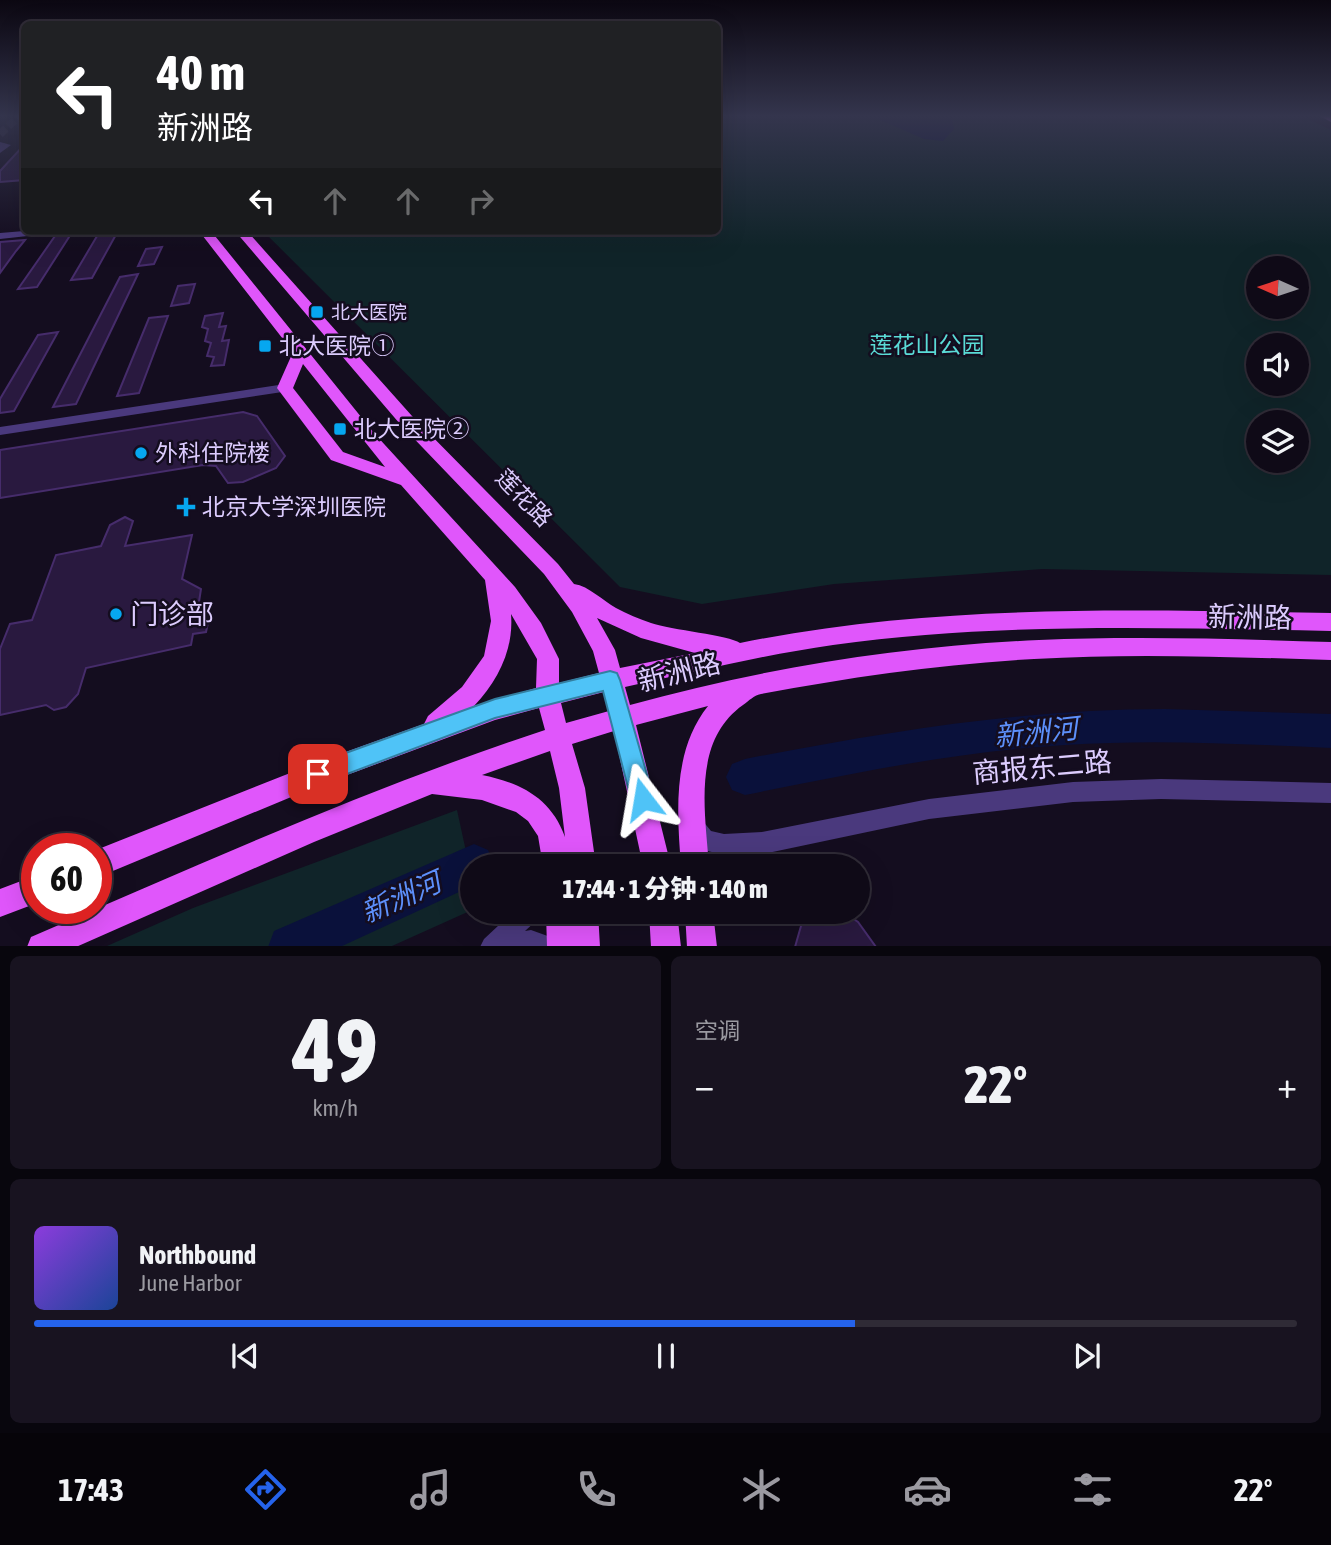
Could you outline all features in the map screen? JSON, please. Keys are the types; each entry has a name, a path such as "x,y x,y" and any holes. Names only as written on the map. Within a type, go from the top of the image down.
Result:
{"main road":[{"path":"208,235 368,437 521,610 548,659 547,695 574,799 581,854"},
{"name":"莲花路","path":"244,235 406,420 551,569 592,628 604,650 654,854"},
{"path":"300,351 285,388 337,456 409,482"},
{"path":"551,569 589,603 614,617 680,640 752,650"},
{"path":"418,736 464,702 493,661 502,623 494,577"},
{"name":"新洲路","path":"112,858 318,774 495,709 610,680 752,650 835,636 1007,621 1110,618 1331,622"},
{"name":"新洲路","path":"43,946 507,753 673,704 760,684 854,668 1020,651 1126,646 1331,651"},
{"path":"694,854 692,820 695,756 705,731 719,710 736,695 760,684"},
{"path":"426,785 482,787 524,803 539,814 547,825 554,854"},
{"path":"0,903 21,895"},
{"path":"561,924 562,946"},
{"path":"584,924 585,946"},
{"path":"664,924 666,946"},
{"path":"700,924 702,946"}],"street":[{"path":"0,236 21,234"},
{"path":"0,431 285,388"},
{"name":"商报东二路","path":"692,820 697,832 710,843 762,843 939,808 1073,792 1161,789 1331,793"},
{"name":"商报东二路","path":"742,854 762,843"},
{"path":"493,946 516,924"},
{"path":"507,946 531,942 545,946"}],"green space":[{"name":"莲花山公园","path":"721,159 1331,159 1331,575 1042,569 834,584 702,604 620,587 267,235 721,235"},
{"path":"457,810 467,854 460,854 460,915 392,946 107,946 193,908"}],"building":[{"path":"11,159 21,159 21,180 0,182 0,171"},
{"path":"70,235 37,287 18,289 55,236"},
{"path":"98,235 116,235 92,278 71,280"},
{"path":"25,240 16,251 0,273 0,242"},
{"path":"162,247 154,264 138,266 146,249"},
{"path":"138,274 76,404 53,407 120,277"},
{"path":"195,284 189,303 171,306 178,286"},
{"path":"223,313 219,327 226,326 222,341 229,340 224,365 211,366 214,357 207,356 211,343 205,341 208,329 202,327 205,316"},
{"path":"168,316 139,393 117,396 149,318"},
{"path":"58,332 14,411 0,413 0,399 38,335"},
{"name":"外科住院楼","path":"243,412 257,416 285,456 276,468 243,482 228,483 216,466 203,465 0,498 0,450"},
{"name":"门诊部","path":"125,517 133,521 125,546 192,535 182,579 201,589 196,621 209,618 206,632 193,634 191,645 86,668 78,694 66,707 54,710 46,705 0,715 0,649 10,624 32,620 56,555 101,546 110,525"},
{"path":"803,924 859,924 875,946 795,946"}],"waterway":[{"name":"新洲河","path":"745,777 904,747 1025,731 1132,726 1331,731"},
{"name":"新洲河","path":"292,946 460,870"}],"place":[{"name":"北大医院","path":"317,312"},
{"name":"北大医院①","path":"265,346"},
{"name":"北大医院②","path":"340,429"},
{"name":"外科住院楼","path":"141,453"},
{"name":"北京大学深圳医院","path":"186,507"},
{"name":"门诊部","path":"116,614"}],"route":[{"path":"318,774 495,709 610,680 643,799"}]}
